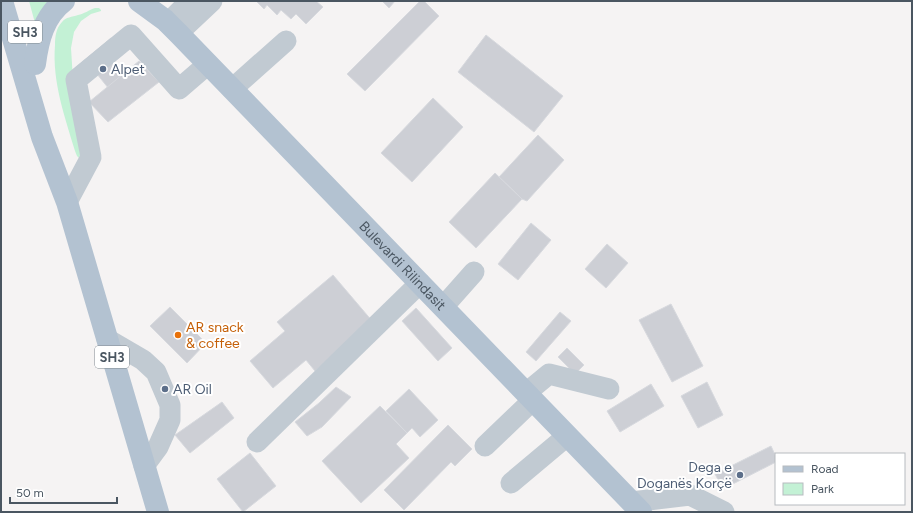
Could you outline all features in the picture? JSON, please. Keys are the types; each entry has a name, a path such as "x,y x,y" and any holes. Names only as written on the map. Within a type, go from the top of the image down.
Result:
{"main road":[{"path":"35,64 37,50 44,26 50,14 64,1"},
{"path":"139,1 170,25"},
{"path":"152,1 170,25"},
{"name":"SH3","path":"7,3 35,64 52,123 67,202"},
{"name":"SH3","path":"7,3 42,136 67,202 158,512"},
{"name":"Bulevardi Rilindasit","path":"170,25 637,507"}],"street":[{"path":"170,25 190,1"},
{"path":"170,25 212,1"},
{"path":"67,202 91,157 76,80 131,35 179,89 208,64"},
{"path":"232,89 286,41"},
{"path":"443,307 474,272"},
{"path":"257,442 420,282"},
{"path":"107,339 143,360 156,372 170,404 170,420 158,447 144,466"},
{"path":"485,446 549,374 609,389"},
{"path":"511,483 567,436"},
{"path":"637,507 690,495 724,512"}],"green space":[{"path":"29,1 57,1 35,23"},
{"path":"95,8 99,8 101,11 91,14 81,21 74,32 71,48 73,80 84,143 79,158 75,151 67,125 57,86 55,72 55,39 58,27 64,20"}],"building":[{"path":"256,1 316,1 323,7 306,24 296,14 291,19 281,10 277,15 267,5 264,9"},
{"path":"382,1 395,1 389,8"},
{"path":"420,1 424,1 439,16 365,91 347,74"},
{"path":"486,35 563,96 534,132 458,72"},
{"path":"111,38 124,53 112,63 123,76 109,89 97,74 74,69"},
{"path":"139,61 159,82 108,122 89,102"},
{"path":"433,98 463,127 412,182 381,153"},
{"path":"538,135 564,160 527,201 522,199 499,177"},
{"path":"495,173 522,199 476,248 449,222"},
{"path":"531,223 551,240 518,280 498,264"},
{"path":"607,244 628,263 606,288 585,269"},
{"path":"333,275 373,322 315,371 306,360 273,388 250,361 285,331 277,322"},
{"path":"671,304 703,366 672,382 639,320"},
{"name":"AR snack & coffee","path":"170,307 206,343 187,363 150,326"},
{"path":"416,308 452,348 438,361 402,321"},
{"path":"560,312 571,321 536,361 526,352"},
{"path":"567,348 584,365 575,374 558,357"},
{"path":"707,382 723,415 698,428 681,396"},
{"path":"651,384 664,406 620,432 607,411"},
{"path":"336,387 351,397 322,427 307,436 295,422"},
{"path":"409,389 438,420 420,437 412,428 407,433 386,411"},
{"path":"222,402 234,418 190,453 175,435"},
{"path":"380,406 407,433 396,444 409,458 361,503 322,461"},
{"path":"448,425 472,449 455,466 451,462 404,510 384,490"},
{"path":"771,446 775,455 775,463 723,489 715,474"},
{"path":"250,453 276,486 243,512 217,479"}],"place":[{"name":"Alpet","path":"103,69"},
{"name":"AR snack & coffee","path":"178,335"},
{"name":"AR Oil","path":"165,389"},
{"name":"Dega e Doganës Korçë","path":"740,475"}]}
